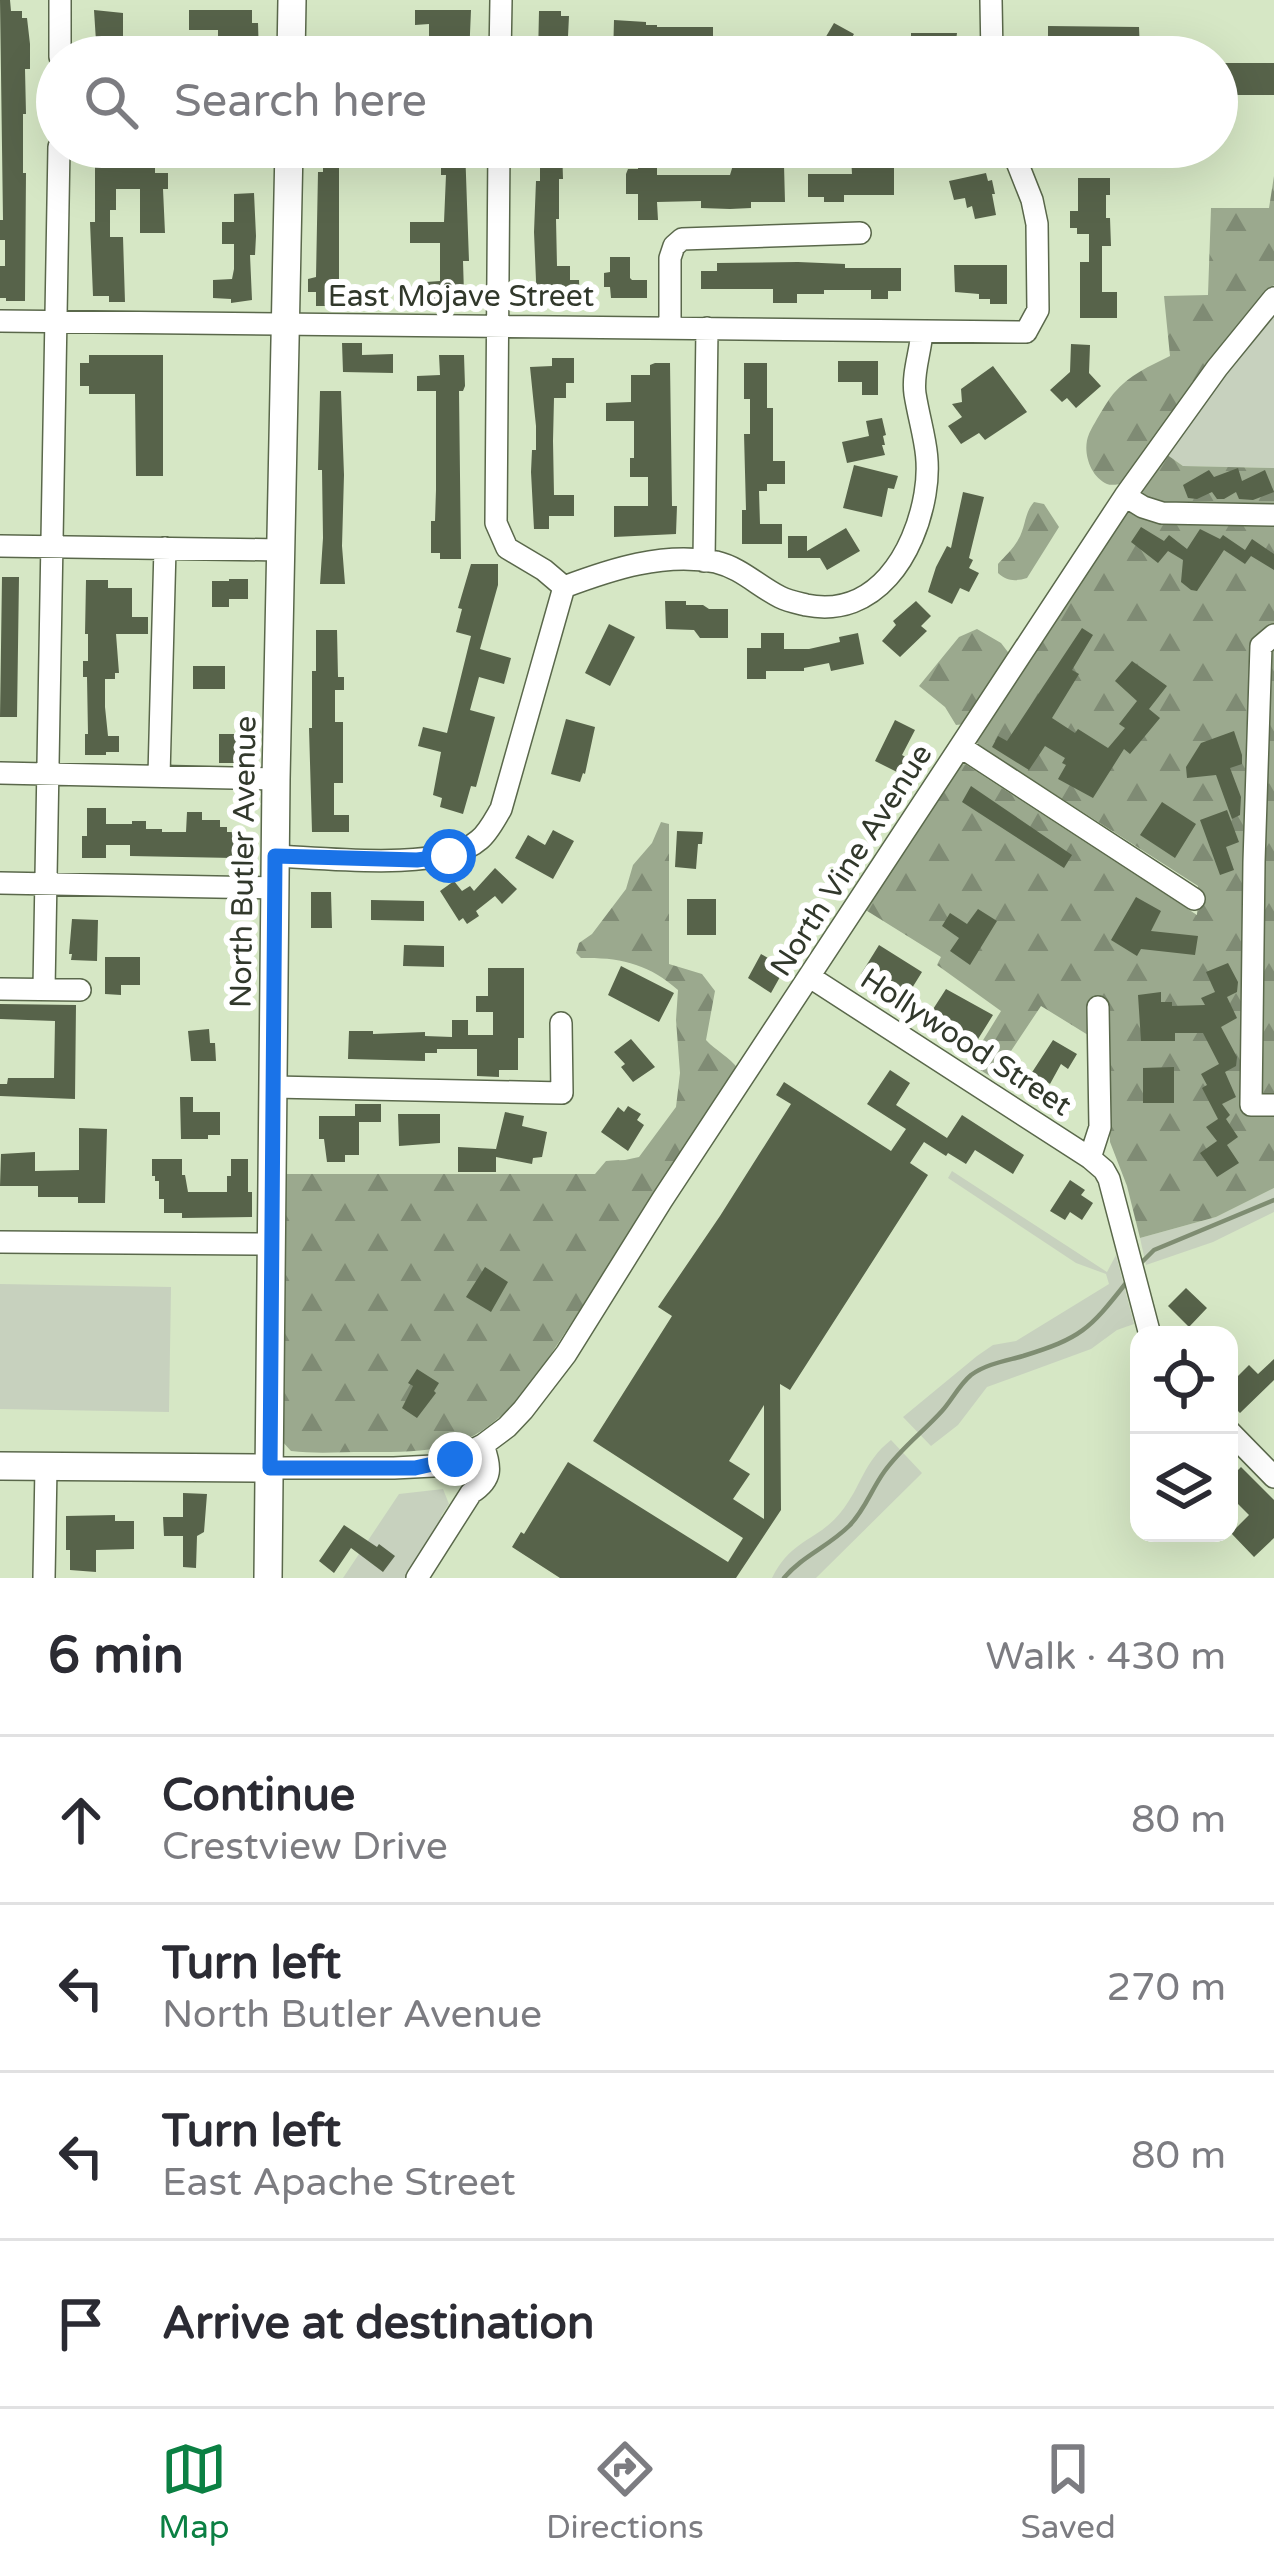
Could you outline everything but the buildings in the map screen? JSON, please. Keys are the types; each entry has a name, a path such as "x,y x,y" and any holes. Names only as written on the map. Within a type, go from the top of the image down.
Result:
{"main road":[{"path":"291,36 292,0"},
{"name":"North Butler Avenue","path":"268,1578 276,778 289,168"},
{"path":"218,1468 250,1438 253,1380 269,1343"},
{"path":"0,1466 270,1468"}],"street":[{"path":"60,36 61,0"},
{"path":"500,0 500,36"},
{"path":"991,0 992,36"},
{"path":"44,989 59,168"},
{"path":"499,168 495,516 507,548 564,587"},
{"name":"East Mojave Street","path":"0,321 1028,334 1038,310 1037,224 1019,168"},
{"path":"670,328 670,258 682,239 860,233"},
{"name":"North Vine Avenue","path":"471,1451 507,1427 546,1383 1125,496 1274,298"},
{"path":"704,561 707,328"},
{"path":"564,587 638,562 704,561 733,568 783,599 814,606 857,602 883,584 907,549 925,496 928,448 914,392 922,331"},
{"path":"1125,496 1142,508 1162,513 1274,515"},
{"path":"0,546 281,550"},
{"path":"160,776 165,548"},
{"path":"275,856 417,860 449,856 480,840 501,809 564,587"},
{"path":"1274,635 1261,646 1266,753 1264,987 1251,1105 1274,1105"},
{"path":"961,747 1195,899"},
{"path":"0,773 276,778"},
{"path":"0,884 275,888"},
{"name":"Hollywood Street","path":"810,977 1090,1158"},
{"path":"0,989 80,990"},
{"path":"1098,1006 1100,1127 1090,1158 1109,1179 1148,1326"},
{"path":"274,1087 562,1093 561,1023"},
{"path":"0,1242 270,1244"},
{"path":"1232,1434 1274,1477"},
{"path":"270,1468 415,1468 471,1451 471,1493 423,1576"},
{"path":"44,1578 46,1467"}],"green space":[{"path":"1274,176 1274,285 1125,483 1107,484 1089,462 1089,434 1120,387 1170,356 1164,296 1208,295 1211,208 1269,208"},
{"path":"1274,310 1274,468 1183,466 1166,454"},
{"path":"1166,454 1183,466 1274,468 1274,1188 1216,1217 1140,1238 1110,1142 1109,1006 1087,1006 1088,1035 1041,1006 993,1078 969,1063 1001,1011 937,965 941,957 864,909 965,764 1197,915 1198,886 976,740"},
{"path":"1034,502 1044,504 1059,527 1027,578 1008,579 998,573 998,564 1018,540"},
{"path":"977,629 1001,643 1011,656 965,724 956,725 945,707 919,686 959,637"},
{"path":"661,822 669,824 669,964 702,974 715,991 706,1040 738,1069 536,1377 498,1418 462,1441 420,1451 291,1451 281,1440 285,1174 595,1174 606,1161 639,1157 676,1107 678,990 633,964 581,958 576,953 579,943 592,934 626,889 633,865 652,843"},
{"path":"952,1171 1107,1272 1116,1255 1134,1324 1091,1349 987,1387 958,1425 931,1446 903,1417 993,1345 1016,1341 1109,1284 1106,1274 1076,1263 948,1178"},
{"path":"1274,1188 1274,1212 1213,1242 1146,1265 1140,1238 1216,1217"},
{"path":"0,1284 171,1287 169,1412 0,1409"},
{"path":"891,1440 922,1473 816,1578 772,1578 788,1555 841,1512 874,1457"},
{"path":"443,1489 449,1504 441,1516 444,1520 406,1578 343,1578 399,1494"}],"waterway":[{"path":"1140,1264 1154,1250 1274,1200"},
{"path":"784,1578 849,1526 890,1464 971,1375 1071,1337 1092,1322 1126,1283"}],"route":[{"path":"449,856 417,860 275,856 270,1468 415,1468 455,1459"}]}
